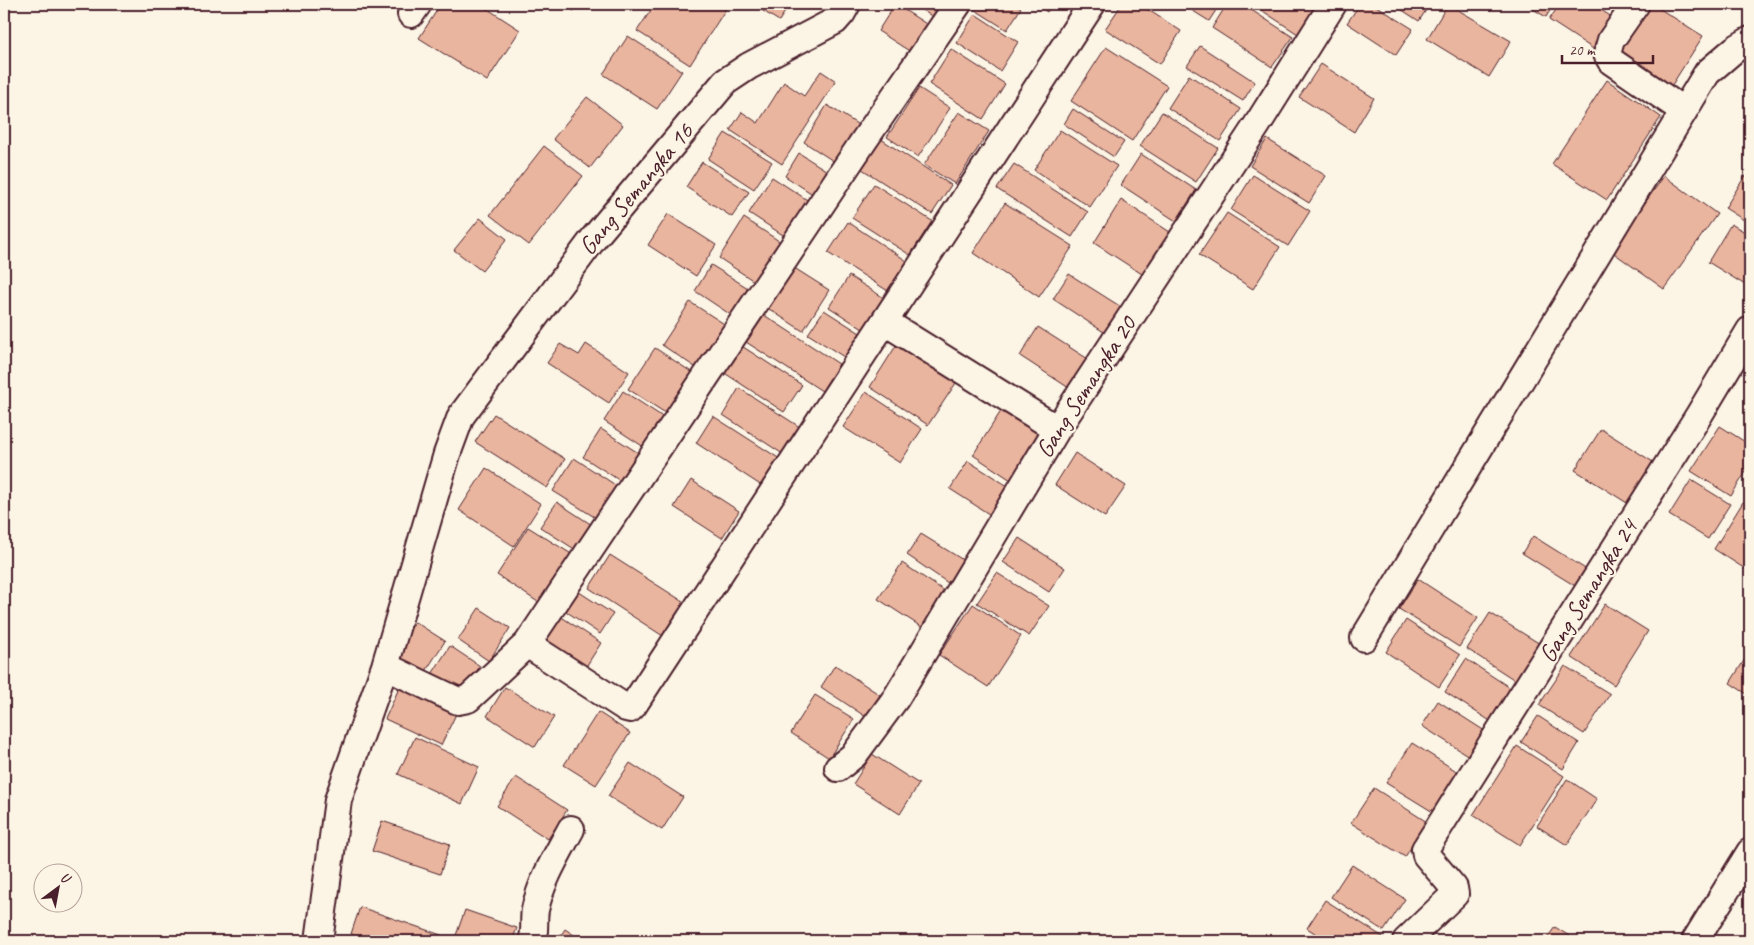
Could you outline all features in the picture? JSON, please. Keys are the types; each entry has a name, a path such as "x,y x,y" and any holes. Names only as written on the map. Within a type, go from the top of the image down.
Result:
{"street":[{"name":"Gang Semangka 16","path":"319,941 338,800 385,666 460,416 594,238 725,82 749,66 835,21 847,4"},
{"path":"385,666 458,701 468,699 527,644 865,139 958,4"},
{"path":"527,644 626,708 633,706 1092,4"},
{"name":"Gang Semangka 20","path":"838,768 854,755 896,698 1057,429 1257,125 1333,4"},
{"path":"1636,4 1611,40 1607,54 1611,61 1684,111"},
{"path":"1364,638 1707,73 1735,49 1750,40"},
{"path":"885,322 1057,429"},
{"name":"Gang Semangka 24","path":"1406,941 1455,894 1454,888 1426,855 1427,846 1688,432 1750,330"},
{"path":"532,941 534,936 534,912 543,882 572,829"},
{"path":"1695,941 1750,852"}],"building":[{"path":"441,4 480,4 520,30 487,81 419,38"},
{"path":"563,4 578,4 574,11"},
{"path":"655,4 729,4 690,65 637,31"},
{"path":"752,4 790,4 779,21"},
{"path":"895,4 931,27 914,54 878,31"},
{"path":"912,4 949,4 938,20"},
{"path":"970,4 1015,4 1021,8 1007,30 969,6"},
{"path":"1035,4 1053,4 1047,12"},
{"path":"1122,4 1139,4 1181,31 1160,64 1105,29"},
{"path":"1182,4 1220,4 1209,21"},
{"path":"1227,4 1242,4 1293,37 1272,67 1212,28"},
{"path":"1252,4 1317,4 1298,34"},
{"path":"1360,4 1373,4 1413,29 1396,55 1347,23"},
{"path":"1393,4 1430,4 1419,21"},
{"path":"1448,4 1511,41 1489,77 1427,39"},
{"path":"1525,4 1554,4 1546,17"},
{"path":"1560,4 1592,4 1618,21 1598,52 1549,20"},
{"path":"1649,4 1652,4 1703,36 1670,88 1617,55"},
{"path":"975,14 1018,42 1000,71 957,43"},
{"path":"628,36 682,71 657,109 603,74"},
{"path":"1200,46 1255,82 1243,101 1187,66"},
{"path":"1106,47 1167,86 1132,141 1071,101"},
{"path":"951,49 1005,84 983,119 929,84"},
{"path":"1321,64 1374,98 1354,132 1299,97"},
{"path":"821,71 836,81 782,164 730,130 742,112 758,123 784,82 804,96"},
{"path":"1189,75 1241,109 1220,141 1168,108"},
{"path":"1607,80 1661,117 1607,200 1552,164"},
{"path":"919,88 950,108 918,157 887,137"},
{"path":"587,97 623,125 590,168 553,139"},
{"path":"827,105 865,129 841,166 804,142"},
{"path":"1073,109 1124,142 1114,157 1064,124"},
{"path":"959,112 989,131 955,184 924,165"},
{"path":"1162,112 1218,148 1196,182 1140,146"},
{"path":"1060,130 1117,166 1090,207 1034,170"},
{"path":"725,133 772,162 754,189 708,159"},
{"path":"881,139 951,185 932,214 862,169"},
{"path":"1267,139 1326,176 1309,203 1250,166"},
{"path":"544,146 583,176 529,245 490,215"},
{"path":"799,153 832,174 817,197 785,176"},
{"path":"1141,154 1196,190 1176,221 1121,185"},
{"path":"702,162 749,192 732,217 686,187"},
{"path":"1014,164 1088,212 1072,237 997,189"},
{"path":"1253,175 1310,211 1288,246 1231,210"},
{"path":"1664,176 1717,214 1664,289 1611,251"},
{"path":"1745,176 1750,179 1750,224 1725,208"},
{"path":"772,177 812,203 789,239 749,213"},
{"path":"874,184 932,221 910,255 852,218"},
{"path":"1121,200 1173,234 1145,276 1094,243"},
{"path":"1005,203 1073,246 1039,297 973,253"},
{"path":"1227,213 1280,247 1253,289 1199,255"},
{"path":"668,214 716,245 696,276 648,245"},
{"path":"480,218 507,239 482,271 454,250"},
{"path":"744,218 782,243 757,283 719,258"},
{"path":"848,222 907,261 888,291 828,253"},
{"path":"1731,224 1750,235 1750,288 1708,262"},
{"path":"788,264 829,290 803,331 761,304"},
{"path":"711,265 748,288 731,315 695,291"},
{"path":"1069,274 1126,310 1110,336 1053,299"},
{"path":"849,276 889,301 869,333 829,307"},
{"path":"690,302 729,327 701,371 662,345"},
{"path":"824,310 871,340 855,364 808,334"},
{"path":"764,315 839,364 822,391 746,342"},
{"path":"1038,327 1088,359 1069,388 1020,356"},
{"path":"899,341 958,380 928,425 870,387"},
{"path":"737,343 802,385 784,412 720,370"},
{"path":"560,344 579,355 586,344 629,372 609,403 547,363"},
{"path":"655,348 693,373 667,414 628,389"},
{"path":"739,388 806,431 789,458 723,415"},
{"path":"623,391 666,419 647,449 604,421"},
{"path":"866,392 922,429 900,463 843,427"},
{"path":"1003,408 1045,435 1014,482 973,455"},
{"path":"494,414 565,459 547,488 475,442"},
{"path":"713,416 783,461 765,488 696,443"},
{"path":"1720,426 1750,445 1750,465 1731,496 1691,471"},
{"path":"601,429 640,454 622,482 583,457"},
{"path":"1601,429 1661,467 1635,508 1575,470"},
{"path":"1075,453 1126,486 1105,517 1055,485"},
{"path":"574,458 617,486 596,518 553,491"},
{"path":"968,461 1011,488 992,516 950,489"},
{"path":"486,468 541,504 514,546 459,510"},
{"path":"691,480 739,511 722,538 674,507"},
{"path":"1691,480 1730,504 1708,539 1669,515"},
{"path":"557,502 595,527 579,552 540,527"},
{"path":"1743,502 1750,507 1750,572 1714,549"},
{"path":"528,527 573,555 541,604 497,575"},
{"path":"921,534 963,560 948,583 907,555"},
{"path":"1533,536 1595,575 1585,592 1522,553"},
{"path":"1019,538 1065,568 1049,592 1003,562"},
{"path":"610,555 687,604 666,638 589,588"},
{"path":"902,563 946,592 923,628 878,599"},
{"path":"997,573 1049,606 1029,636 977,603"},
{"path":"1418,579 1478,618 1459,647 1399,609"},
{"path":"573,588 613,614 600,634 561,608"},
{"path":"973,604 1021,636 988,687 939,655"},
{"path":"1605,604 1648,631 1614,685 1571,657"},
{"path":"479,608 510,628 489,661 458,640"},
{"path":"1490,613 1545,647 1521,684 1467,649"},
{"path":"560,616 601,643 582,673 541,647"},
{"path":"1406,620 1460,655 1439,687 1386,652"},
{"path":"415,622 445,641 424,674 394,655"},
{"path":"450,646 480,666 462,693 432,674"},
{"path":"1750,651 1750,696 1730,683"},
{"path":"1466,659 1518,693 1498,726 1445,692"},
{"path":"835,665 880,695 866,717 821,687"},
{"path":"1565,666 1610,694 1584,734 1539,705"},
{"path":"400,686 457,712 441,745 385,719"},
{"path":"505,687 554,717 535,747 487,716"},
{"path":"815,695 854,719 829,758 791,733"},
{"path":"1438,701 1488,733 1472,758 1422,726"},
{"path":"598,712 630,733 596,785 564,765"},
{"path":"1538,716 1579,743 1563,769 1521,742"},
{"path":"415,737 479,767 462,804 398,774"},
{"path":"1412,743 1458,772 1433,812 1386,783"},
{"path":"1517,746 1564,776 1520,845 1473,815"},
{"path":"872,754 919,784 900,814 853,784"},
{"path":"630,763 683,797 662,830 608,796"},
{"path":"516,777 567,810 548,839 497,806"},
{"path":"1567,779 1597,799 1567,845 1537,826"},
{"path":"1374,788 1427,822 1405,857 1351,823"},
{"path":"382,821 450,844 440,874 372,851"},
{"path":"1352,865 1405,899 1384,931 1331,897"},
{"path":"1325,900 1383,937 1381,941 1327,941 1307,928"},
{"path":"360,907 441,935 439,941 371,941 351,934"},
{"path":"465,910 517,928 512,941 454,941"},
{"path":"1555,927 1577,941 1545,941"},
{"path":"565,929 583,941 557,941"},
{"path":"1750,930 1750,941 1743,941"}]}
